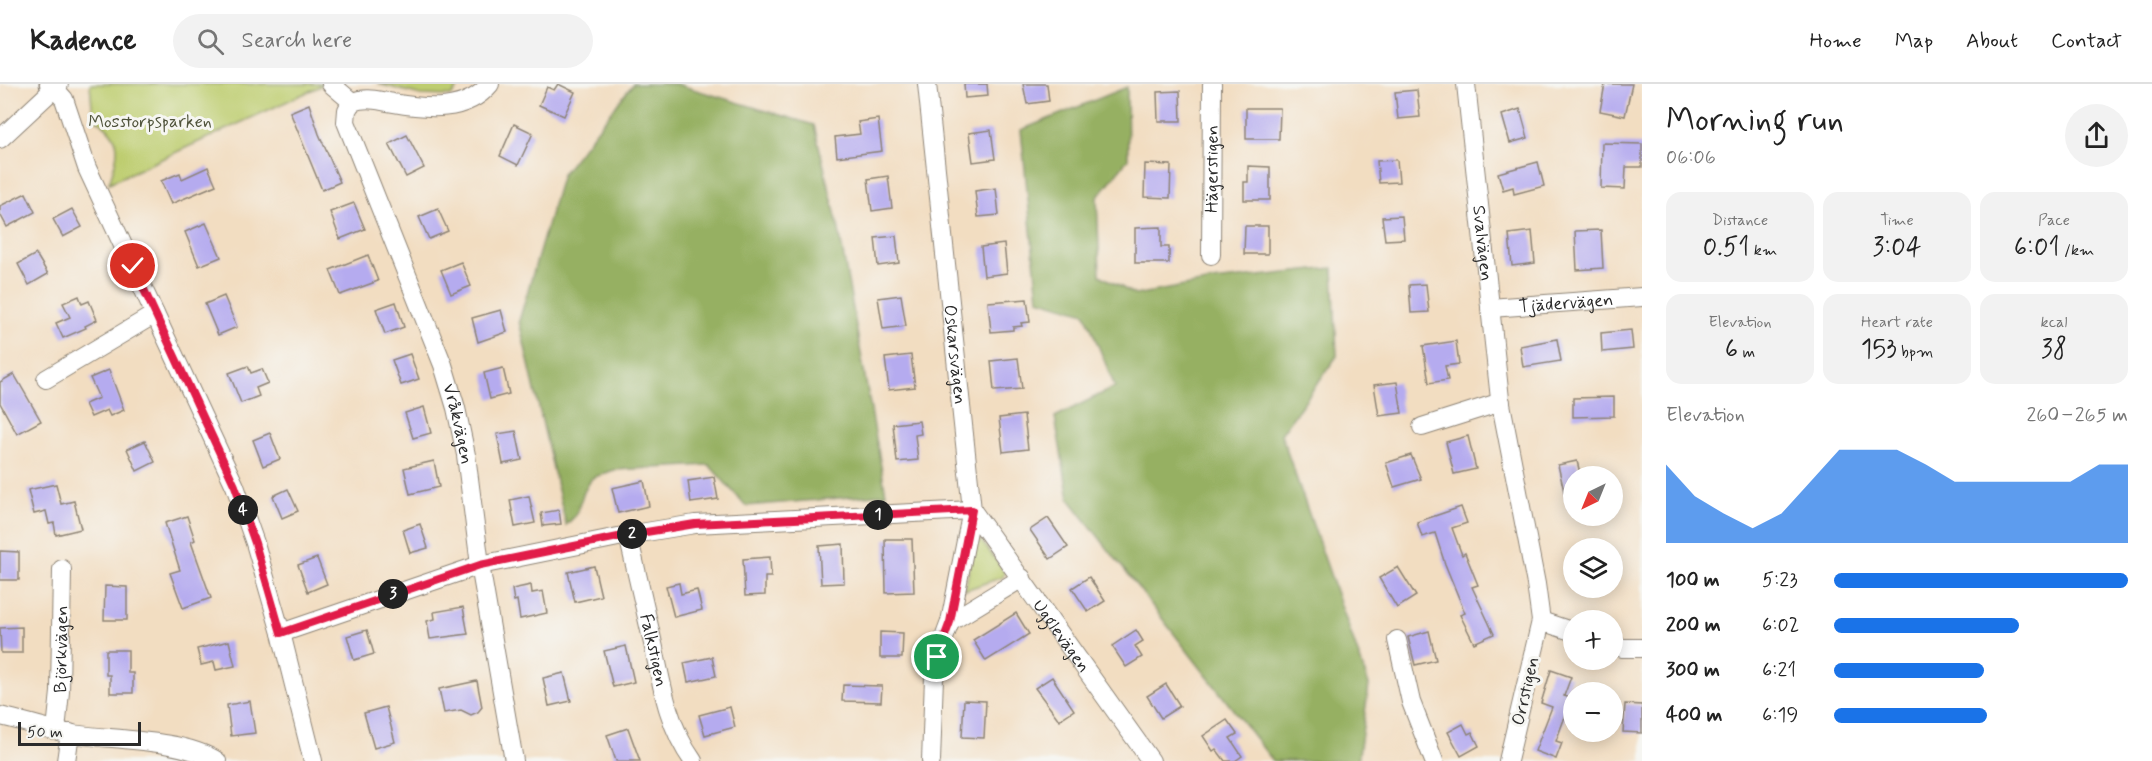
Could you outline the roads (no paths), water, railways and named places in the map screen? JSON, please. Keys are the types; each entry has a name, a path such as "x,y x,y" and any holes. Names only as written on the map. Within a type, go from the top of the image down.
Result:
{"street":[{"path":"331,84 352,102 363,98 415,107 444,108 462,104 485,90 490,84"},
{"name":"Oskarsvägen","path":"927,84 972,510 950,622 937,657 934,677 931,761"},
{"name":"Hägerstigen","path":"1211,255 1212,84"},
{"name":"Svalvägen","path":"1466,84 1500,402 1536,584 1541,621"},
{"path":"0,139 55,85 64,99 83,159 235,486 255,543 281,633 313,761"},
{"name":"Vråkvägen","path":"352,102 347,110 346,122 443,365 456,408 466,455 480,565 514,761"},
{"name":"Tjädervägen","path":"1490,308 1642,297"},
{"path":"46,378 155,314"},
{"path":"1422,427 1500,402"},
{"path":"281,633 480,565 628,535 695,524 972,510"},
{"name":"Ugglevägen","path":"972,510 1151,761"},
{"name":"Falkstigen","path":"628,535 664,694 683,748 693,761"},
{"name":"Björkvägen","path":"62,569 60,692 66,761"},
{"path":"950,622 1022,578"},
{"path":"1541,621 1563,628"},
{"name":"Orrstigen","path":"1508,761 1541,621"},
{"path":"1397,640 1411,702 1434,761"},
{"path":"1623,648 1642,648"},
{"path":"0,716 63,731 155,743 198,752 217,761"}],"park label":[{"name":"Mosstorpsparken","path":"150,121"}]}
